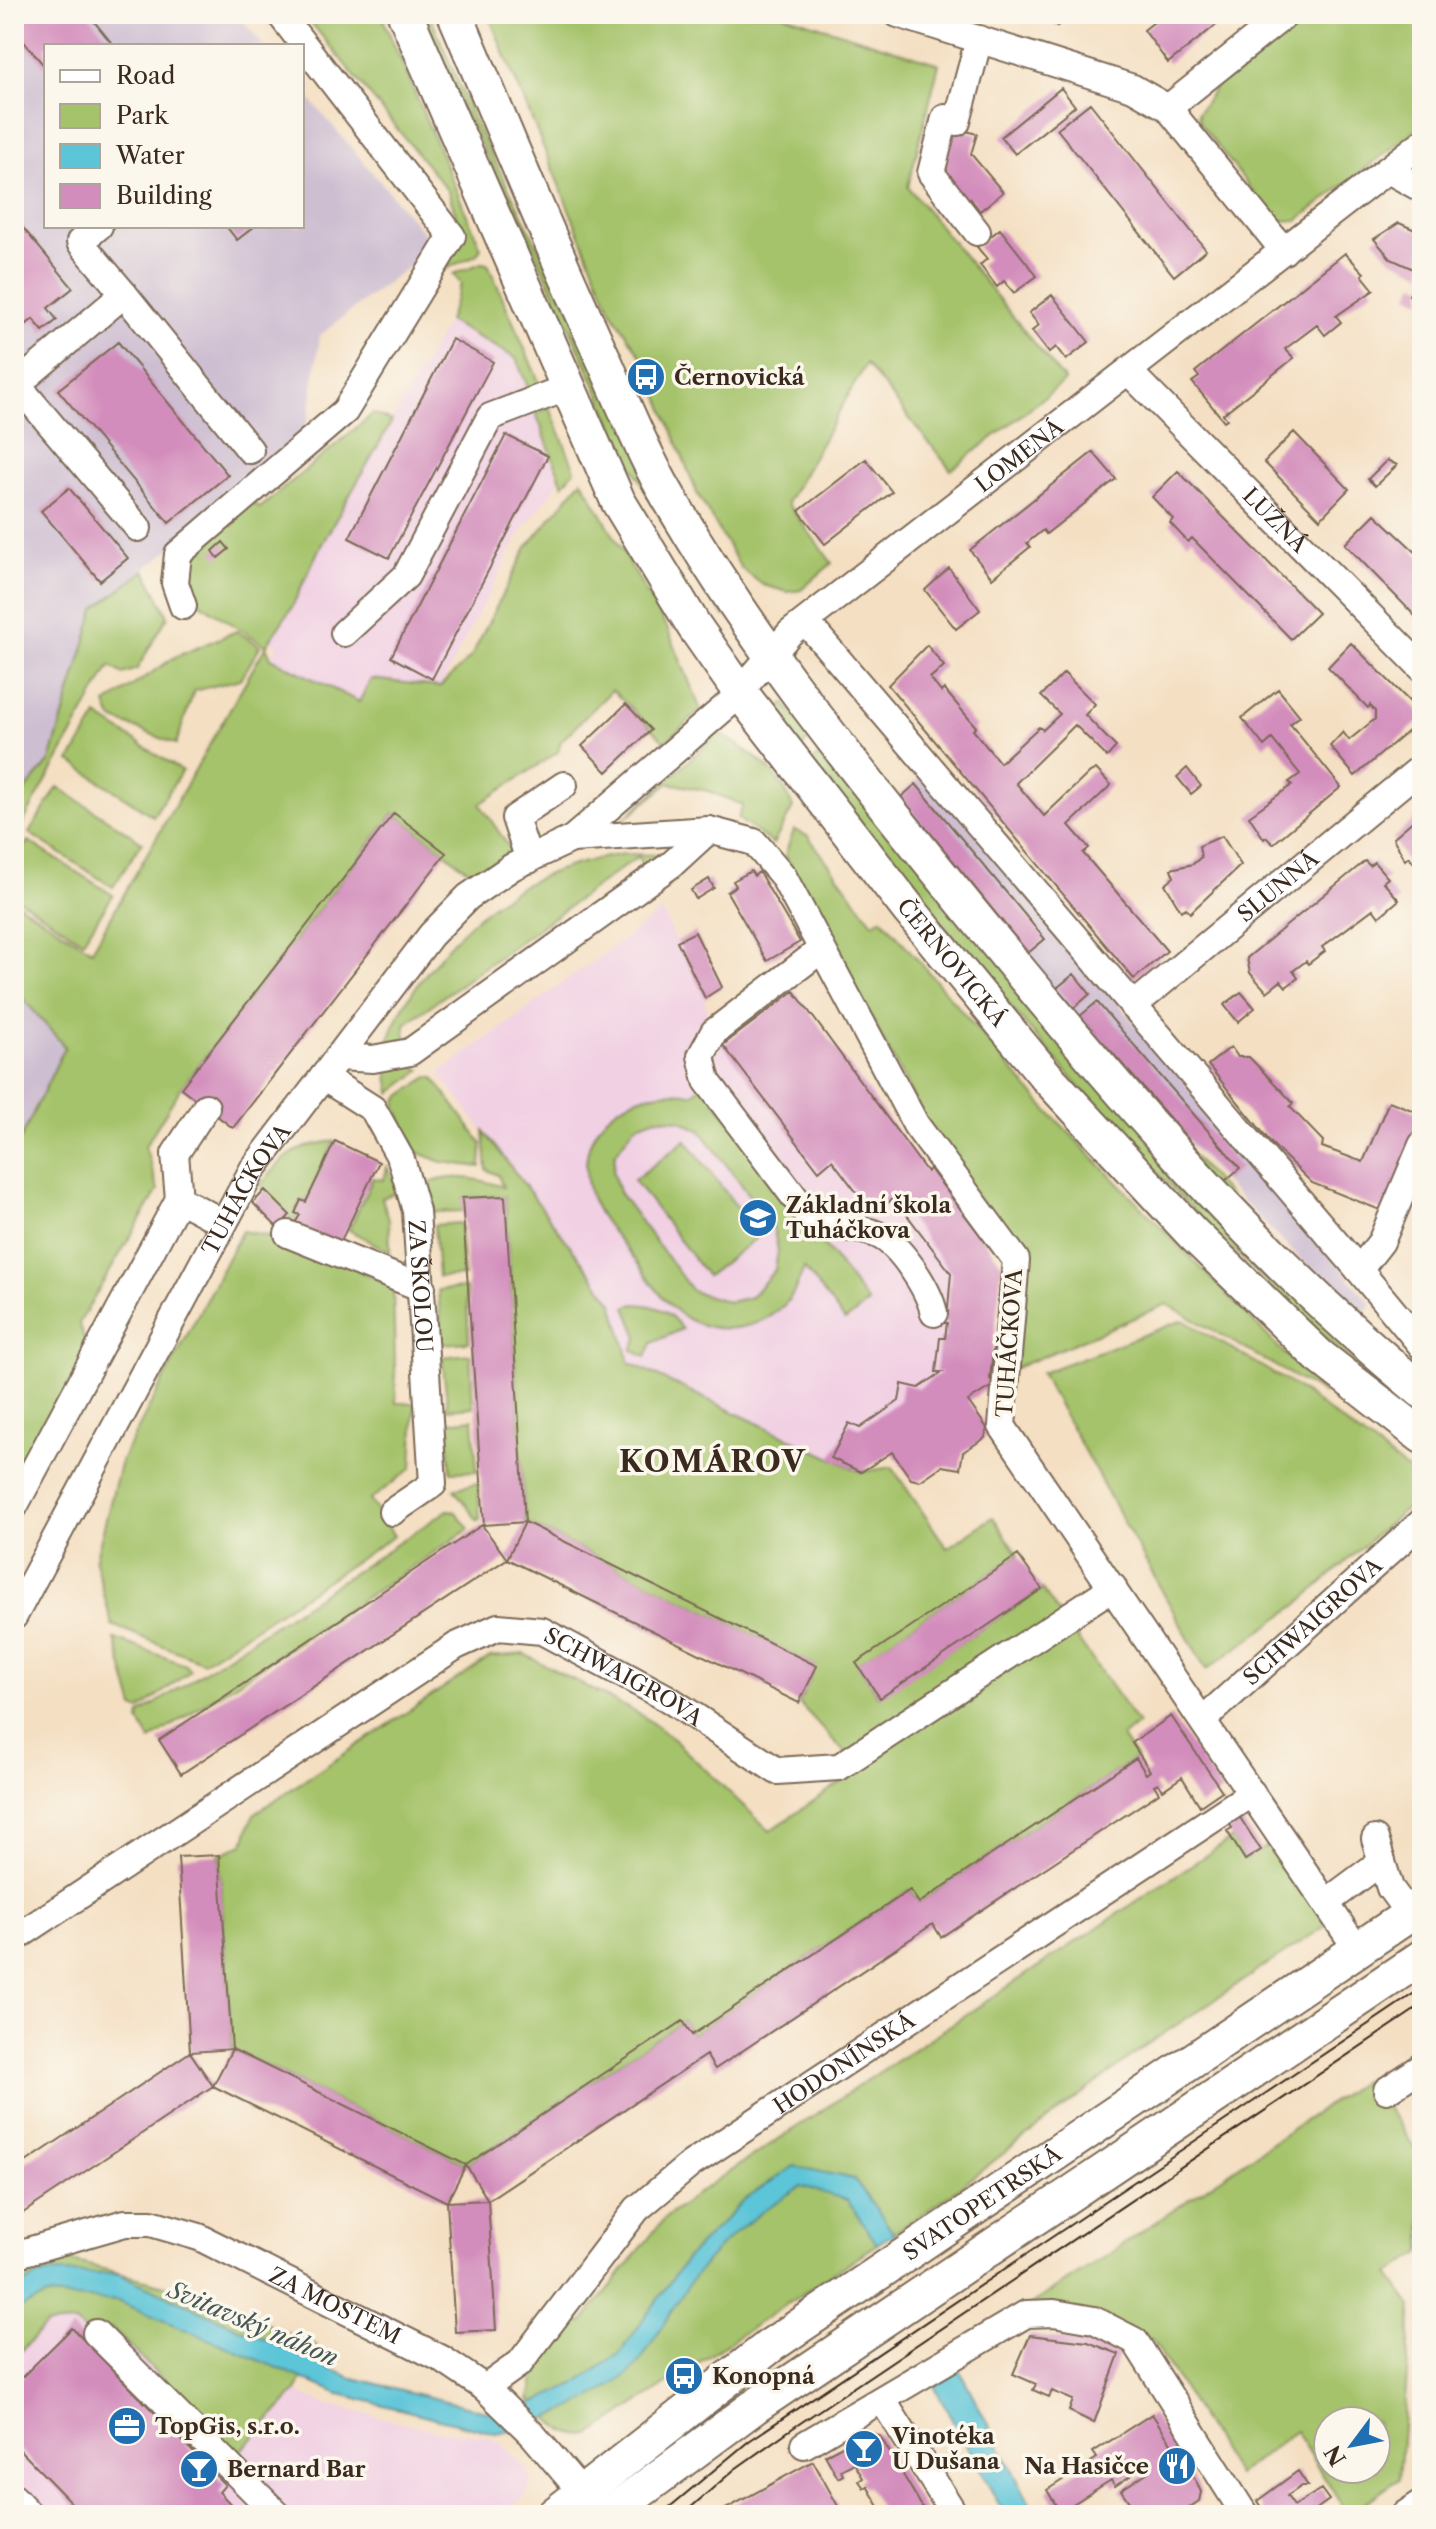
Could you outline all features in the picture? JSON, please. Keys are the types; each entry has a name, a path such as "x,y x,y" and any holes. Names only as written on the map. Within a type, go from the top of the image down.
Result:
{"main road":[{"name":"ČERNOVICKÁ","path":"405,14 618,501 694,626 758,671 849,760 1081,1047 1225,1206 1349,1331 1422,1391"},
{"name":"ČERNOVICKÁ","path":"455,14 575,297 659,481 730,597 758,671 910,911 1046,1076 1192,1233 1319,1356 1422,1436"},
{"name":"SVATOPETRSKÁ","path":"554,2515 592,2504 770,2346 1416,1910"},
{"name":"SVATOPETRSKÁ","path":"608,2515 754,2407 1422,1957"}],"street":[{"path":"280,14 299,44"},
{"path":"898,14 967,29 1133,88 1168,108 1284,251"},
{"path":"1168,108 1286,14"},
{"path":"967,29 957,122 945,118 931,173 977,232"},
{"path":"183,606 175,583 178,554 345,411 452,236 306,55"},
{"name":"LOMENÁ","path":"758,671 790,633 1422,143"},
{"path":"1388,170 1422,189"},
{"path":"97,228 80,242 250,450"},
{"path":"124,294 15,384 138,528"},
{"name":"LUŽNÁ","path":"1129,372 1422,668"},
{"path":"344,633 406,576 490,417 566,388"},
{"path":"806,622 1422,1346"},
{"name":"TUHÁČKOVA","path":"14,1616 253,1169 441,926 468,897 529,860 572,839 758,671"},
{"name":"SLUNNÁ","path":"1133,1006 1422,767"},
{"path":"529,860 515,818 564,785"},
{"path":"330,1067 410,1052 672,864 709,830"},
{"name":"TUHÁČKOVA","path":"572,839 709,830 754,842 783,876 916,1125 1016,1260 1002,1426 1204,1719 1357,1949"},
{"path":"822,949 714,1032 701,1056 707,1081 805,1211 821,1224 878,1234 894,1247 930,1293 934,1313"},
{"name":"ZA ŠKOLOU","path":"330,1067 373,1109 401,1159 416,1211 433,1484 392,1512"},
{"path":"14,1507 179,1199 175,1154 206,1107"},
{"path":"1359,1270 1381,1242 1422,1145"},
{"path":"179,1199 222,1222"},
{"path":"288,1234 422,1288"},
{"name":"SCHWAIGROVA","path":"1204,1719 1422,1522"},
{"name":"SCHWAIGROVA","path":"14,1939 456,1646 498,1627 542,1631 667,1698 777,1771 839,1767 1113,1587"},
{"name":"HODONÍNSKÁ","path":"489,2392 520,2363 637,2209 691,2164 1252,1793"},
{"path":"1327,1902 1379,1850 1390,1888 1416,1910"},
{"path":"1387,2090 1422,2067"},
{"name":"ZA MOSTEM","path":"14,2255 125,2223 151,2223 212,2244 442,2359 489,2392 533,2435 592,2504"},
{"path":"804,2445 883,2401 975,2341 1026,2314 1054,2313 1094,2320 1135,2341 1245,2515"},
{"path":"96,2333 268,2511"},
{"path":"883,2401 955,2515"},
{"path":"14,2498 30,2515"},
{"path":"1404,2515 1422,2503"}],"shaded area":[{"path":"14,14 237,14 262,44 44,44 44,228 304,228 304,92 435,246 320,335 309,417 294,450 95,609 50,761 14,804"},
{"path":"448,321 516,358 559,482 519,535 440,687 371,679 359,703 271,658 277,646 268,640 292,607 319,549"},
{"path":"925,774 1372,1305 1359,1319 1223,1181 1023,956 897,796"},
{"name":"Základní škola Tuháčkova","path":"662,911 705,998 708,1025 723,1044 794,991 927,1171 930,1169 1002,1264 990,1379 995,1384 969,1401 987,1428 985,1438 963,1452 960,1469 942,1466 920,1481 911,1479 892,1452 861,1472 630,1363 613,1303 439,1073"},
{"path":"14,988 65,1047 14,1153"},
{"path":"75,2323 111,2328 238,2453 296,2392 327,2405 441,2431 487,2436 500,2443 528,2470 532,2480 526,2494 505,2515 14,2515 14,2359 46,2325"}],"green space":[{"path":"304,14 381,14 481,248 476,255 446,269 462,233 448,191"},
{"path":"423,14 429,14 476,124 725,617 680,553 629,460 547,277 463,109"},
{"path":"488,14 782,14 939,64 908,187 1065,381 951,470 866,364 787,503 832,563 801,590 788,592 763,585 741,568 697,493 646,364 611,310"},
{"path":"1308,14 1422,14 1422,125 1298,220 1278,221 1200,123 1198,113 1217,85"},
{"path":"481,263 488,264 540,384 529,390 516,358 448,321 461,284 453,274"},
{"path":"550,408 575,470 563,485 536,413"},
{"path":"373,414 392,421 319,549 292,607 266,646 194,599 187,588 184,561 252,502 260,508"},
{"path":"582,480 668,630 701,710 665,742 612,690 561,741 558,752 480,804 511,850 474,875 394,813 181,1088 145,1146 158,1190 79,1323 87,1348 14,1491 14,1153 65,1047 14,988 14,901 92,950 266,646 271,658 359,702 371,679 440,687 471,657 527,547"},
{"path":"145,570 168,616 137,669 123,674 110,666 14,839 14,804 50,761 95,609"},
{"path":"237,631 260,646 241,679 194,691 176,744 112,719 106,704 175,657"},
{"path":"784,703 814,737 800,748 775,711"},
{"path":"97,716 182,771 153,816 70,761"},
{"path":"719,733 763,764 788,795 793,808 773,844 738,819 743,805 708,791 669,783 622,821"},
{"path":"826,750 1418,1405 1417,1410 1413,1411 1329,1342 1133,1147 1023,1022 812,762"},
{"path":"58,787 142,842 113,887 29,833"},
{"path":"794,830 808,836 873,923 882,918 1045,1108 1324,1394 1167,1304 1010,1370 1028,1264 940,1147 785,855"},
{"path":"28,841 113,895 83,941 14,896 14,863"},
{"path":"624,854 659,855 658,862 643,873 639,856 405,1024 406,1046 386,1050 410,995 473,921 516,889 540,877 566,867"},
{"path":"406,1062 421,1070 391,1093 387,1069"},
{"path":"428,1077 434,1078 482,1144 481,1167 442,1162 417,1152 396,1107 398,1098"},
{"path":"703,1085 868,1303 845,1321 804,1268 788,1301 757,1323 726,1328 696,1322 682,1315 664,1299 601,1217 589,1190 586,1166 589,1145 598,1127 629,1102 648,1095 670,1092 692,1094","holes":["656,1118 680,1120 701,1131 773,1227 778,1250 775,1270 751,1297 729,1302 692,1291 619,1192 613,1172 615,1154 635,1126"]},
{"path":"484,1131 613,1303 630,1363 861,1472 892,1467 947,1548 993,1517 1018,1555 857,1663 879,1697 1042,1589 1138,1724 1122,1737 1136,1758 919,1903 910,1890 692,2035 683,2021 466,2165 232,2049 219,1855 243,1844 254,1814 490,1657 524,1654 643,1716 674,1740 770,1831 860,1769 799,1703 816,1666 525,1522 505,1196 463,1198 464,1211 435,1212 427,1185 455,1178 475,1179 503,1187 498,1175 487,1170"},
{"path":"686,1140 759,1236 707,1276 634,1180"},
{"path":"335,1141 306,1202 301,1200 295,1223 260,1186 284,1159 300,1149"},
{"path":"387,1167 399,1191 382,1198 389,1220 390,1252 349,1230 373,1178 384,1180"},
{"path":"460,1223 464,1276 438,1277 434,1225"},
{"path":"242,1231 298,1241 393,1287 396,1403 415,1403 412,1468 370,1500 394,1536 203,1662 112,1625 95,1561 121,1461"},
{"path":"466,1288 469,1342 442,1344 438,1290"},
{"path":"634,1304 661,1310 682,1329 652,1343 646,1357 632,1350 638,1337 626,1307"},
{"path":"1183,1320 1293,1385 1409,1471 1414,1501 1297,1605 1206,1670 1041,1373"},
{"path":"470,1354 473,1407 448,1409 442,1357"},
{"path":"473,1419 477,1471 451,1472 447,1422"},
{"path":"478,1483 480,1520 478,1521 454,1489"},
{"path":"448,1510 455,1511 469,1529 150,1740 139,1721 140,1714"},
{"path":"115,1639 186,1665 190,1671 140,1710 134,1708"},
{"path":"1232,1838 1245,1860 1273,1842 1328,1924 1142,2048 940,2202 590,2435 571,2434 564,2430 530,2399 536,2370 544,2362 540,2358 572,2317 582,2323 664,2219 702,2190"},
{"path":"1367,2078 1422,2159 1422,2252 1389,2274 1412,2306 1399,2479 1392,2484 1392,2405 1312,2405 1312,2458 1295,2431 1237,2476 1152,2339 1077,2320 993,2328 1102,2259"},
{"path":"68,2260 196,2293 316,2346 296,2392 238,2454 111,2328 97,2342 75,2323 46,2325 14,2358 14,2269"},
{"path":"1329,2485 1390,2485 1348,2515"}],"water":[{"path":"794,2166 854,2179 894,2233 877,2244 847,2200 801,2186 745,2224 708,2259 637,2365 626,2376 571,2408 495,2433 340,2394 117,2301 47,2296 14,2311 14,2289 45,2273 119,2274 349,2377 486,2411 524,2407 574,2385 620,2353 686,2259 746,2198"},
{"path":"960,2371 1036,2515 1005,2515 934,2386"}],"building":[{"path":"14,14 88,14 112,44 44,44 44,66 14,30"},
{"path":"1047,14 1072,14 1057,26"},
{"path":"1164,14 1230,14 1168,63 1144,30"},
{"path":"1061,88 1075,106 1015,154 1001,137"},
{"path":"1090,103 1206,250 1174,276 1057,129"},
{"path":"952,127 977,134 971,154 1003,192 980,211 970,198 963,203 945,181 947,170 942,164"},
{"path":"14,217 73,288 48,308 57,320 43,331 33,319 14,335"},
{"path":"1399,223 1422,233 1422,273 1391,259 1374,239"},
{"path":"228,228 252,228 237,240"},
{"path":"1000,229 1037,276 1014,293 1004,281 997,287 980,265 987,259 977,247"},
{"path":"1345,253 1364,273 1362,275 1374,290 1336,316 1341,322 1325,335 1317,325 1285,349 1294,358 1223,414 1227,419 1224,421 1192,382 1199,377 1195,372"},
{"path":"1415,283 1422,286 1422,301 1409,295"},
{"path":"1052,295 1089,342 1066,360 1056,347 1049,353 1032,331 1039,325 1029,313"},
{"path":"452,339 493,362 389,558 349,538"},
{"path":"118,342 228,475 169,523 58,390"},
{"path":"1294,432 1349,489 1320,519 1264,462"},
{"path":"506,435 548,456 432,679 391,657"},
{"path":"1093,452 1116,479 1046,534 1043,530 1027,543 1030,547 992,578 970,550"},
{"path":"866,459 892,492 825,544 799,511"},
{"path":"1387,460 1397,465 1375,486 1368,479"},
{"path":"1178,471 1318,613 1291,639 1192,538 1188,542 1170,523 1173,519 1152,497"},
{"path":"69,488 128,558 100,581 41,511"},
{"path":"1375,514 1422,558 1422,623 1345,544"},
{"path":"223,542 229,549 218,558 213,551"},
{"path":"949,568 980,610 956,629 925,590"},
{"path":"1351,643 1422,714 1422,719 1355,776 1330,746 1343,732 1349,740 1375,719 1375,711 1370,705 1368,708 1328,667"},
{"path":"927,645 944,666 930,678 941,692 944,689 976,727 973,730 1000,763 1039,727 1043,730 1060,714 1041,696 1064,673 1095,704 1085,715 1116,747 1107,757 1075,725 1016,783 1044,816 1096,769 1111,785 1069,825 1089,848 1083,853 1167,951 1134,979 888,685"},
{"path":"1278,689 1300,716 1290,724 1341,787 1273,844 1266,837 1264,839 1249,816 1292,785 1289,782 1300,774 1272,739 1264,746 1242,718"},
{"path":"626,704 651,730 607,772 582,746"},
{"path":"1187,768 1201,786 1191,794 1177,777"},
{"path":"916,784 1045,939 1028,953 901,797"},
{"path":"394,813 446,853 233,1128 181,1088"},
{"path":"1422,813 1422,872 1409,857 1405,860 1393,838"},
{"path":"1222,836 1241,865 1190,913 1186,908 1181,911 1165,884 1174,877 1171,869 1193,864 1201,857 1199,846"},
{"path":"1365,861 1370,866 1374,862 1388,878 1383,882 1399,900 1379,917 1373,909 1322,947 1325,951 1293,971 1298,978 1286,987 1281,981 1267,992 1250,973 1247,958"},
{"path":"751,871 754,876 759,872 800,942 767,961 727,892 736,886 733,881"},
{"path":"709,879 714,888 696,899 691,890"},
{"path":"695,932 722,987 705,998 677,941"},
{"path":"1074,974 1090,994 1074,1008 1057,988"},
{"path":"794,991 927,1172 930,1169 1002,1264 990,1379 995,1384 968,1401 987,1428 985,1438 963,1452 960,1469 942,1466 920,1481 911,1479 892,1452 861,1472 831,1458 849,1423 860,1428 899,1401 902,1384 919,1388 942,1372 936,1372 940,1338 945,1338 947,1323 941,1323 943,1308 948,1308 951,1273 894,1198 873,1214 832,1160 819,1171 723,1045"},
{"path":"1241,992 1255,1008 1238,1022 1224,1005"},
{"path":"1097,1002 1240,1168 1225,1181 1080,1016"},
{"path":"1231,1047 1238,1057 1249,1057 1293,1103 1290,1107 1323,1141 1322,1147 1363,1162 1389,1101 1422,1114 1422,1122 1385,1212 1312,1183 1272,1144 1208,1065"},
{"path":"335,1141 379,1162 339,1245 295,1223 300,1215 295,1213 301,1200 306,1202"},
{"path":"265,1190 290,1215 278,1228 253,1203"},
{"path":"505,1196 525,1522 484,1525 462,1198"},
{"path":"525,1522 817,1666 799,1703 507,1559"},
{"path":"482,1525 507,1559 181,1774 159,1740"},
{"path":"1018,1555 1042,1589 880,1698 856,1663"},
{"path":"1171,1716 1222,1791 1200,1806 1182,1777 1163,1790 1158,1783 1154,1785 1159,1793 941,1937 933,1924 715,2069 706,2055 488,2200 466,2165 683,2021 692,2035 910,1890 919,1903 1136,1758 1146,1774 1150,1771 1132,1743"},
{"path":"1239,1816 1261,1850 1245,1860 1227,1831 1232,1828 1228,1822"},
{"path":"219,1855 232,2049 190,2052 178,1857"},
{"path":"232,2049 466,2165 447,2202 213,2086"},
{"path":"190,2052 213,2086 14,2219 14,2170"},
{"path":"488,2200 496,2330 455,2332 447,2202"},
{"path":"72,2328 225,2485 219,2492 241,2515 83,2515 14,2444 14,2385"},
{"path":"1030,2335 1088,2342 1119,2354 1094,2423 1069,2411 1073,2400 1052,2391 1049,2397 1033,2390 1036,2384 1013,2374"},
{"path":"1152,2414 1197,2483 1201,2492 1199,2501 1178,2515 1116,2515 1131,2505 1121,2490 1148,2472 1145,2466 1115,2486 1111,2480 1060,2512 1047,2490 1097,2458 1093,2452"},
{"path":"869,2432 880,2436 927,2515 884,2515 867,2486 864,2488 859,2481 863,2478 854,2463 841,2470 843,2475 838,2478 825,2455"},
{"path":"813,2461 838,2506 820,2515 715,2515"},
{"path":"1298,2471 1308,2486 1302,2486 1287,2496 1294,2506 1321,2489 1329,2500 1308,2515 1266,2515 1257,2501"}],"tram line":[{"path":"660,2515 749,2441 1422,1988"},
{"path":"682,2515 735,2469 790,2430 1422,2005"}],"place":[{"name":"Černovická","path":"646,377"},
{"name":"Základní škola Tuháčkova","path":"758,1218"},
{"name":"Konopná","path":"684,2376"},
{"name":"TopGis, s.r.o.","path":"127,2426"},
{"name":"Vinotéka U Dušana","path":"864,2449"},
{"name":"Na Hasičce","path":"1177,2466"},
{"name":"Bernard Bar","path":"199,2469"}],"district":[{"name":"KOMÁROV","path":"713,1462"}],"water label":[{"name":"Svitavský náhon","path":"253,2324"}]}
